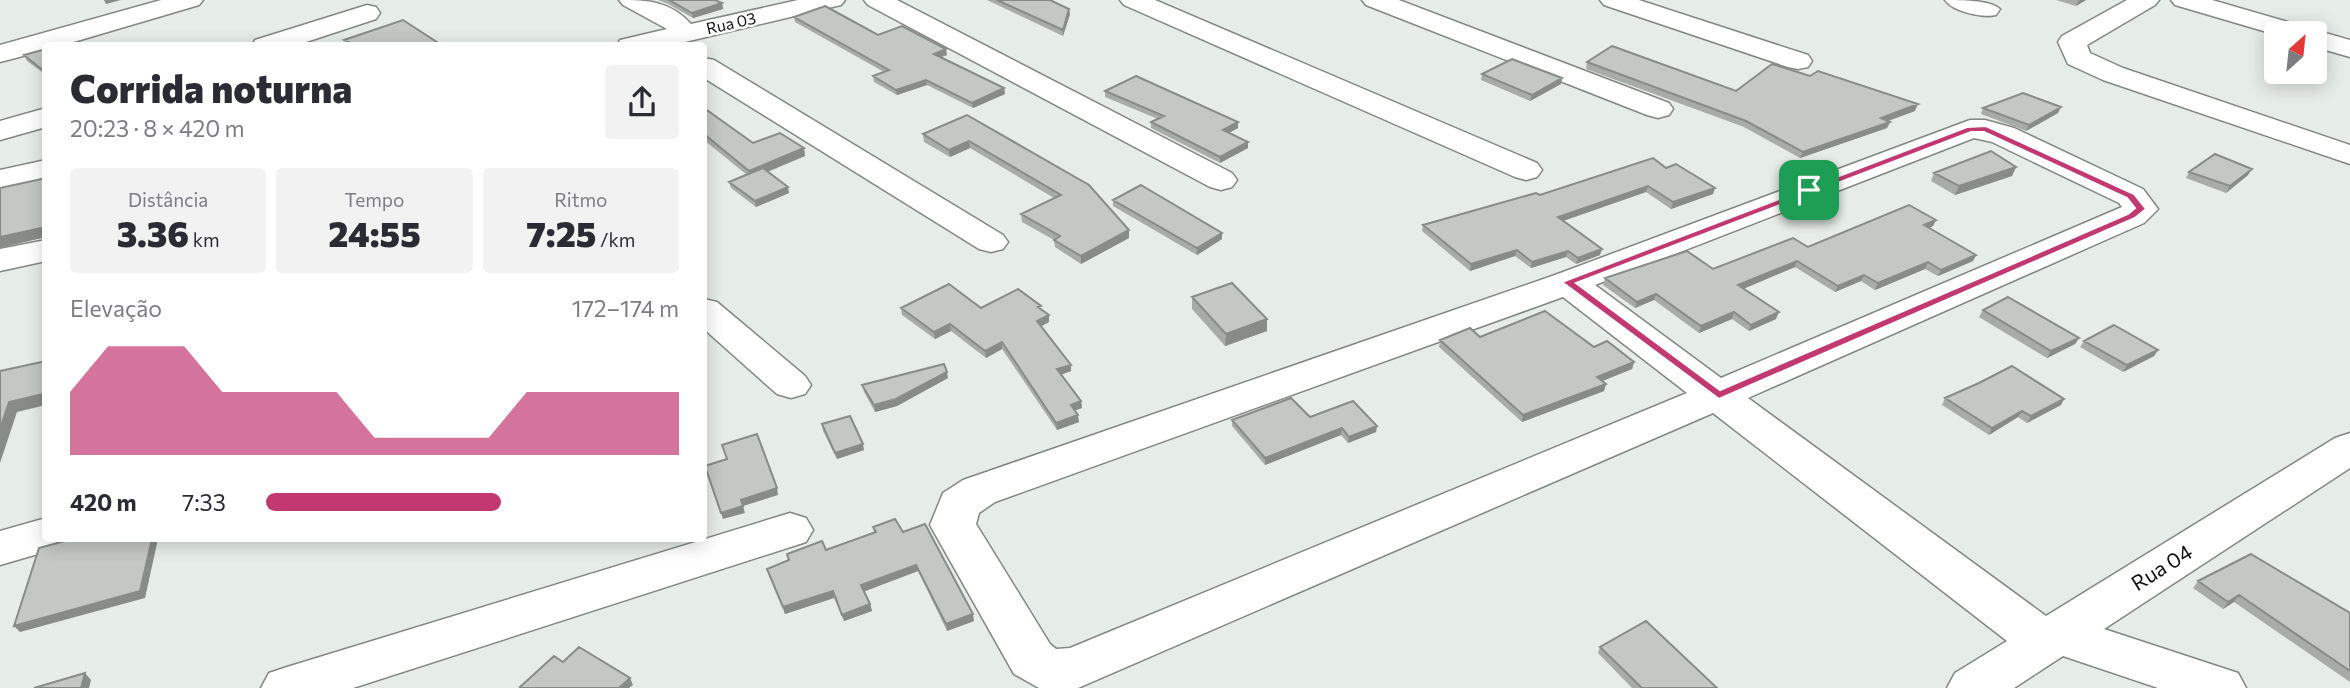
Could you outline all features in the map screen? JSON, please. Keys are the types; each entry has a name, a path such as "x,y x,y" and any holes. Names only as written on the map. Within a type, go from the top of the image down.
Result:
{"street":[{"path":"42,42 190,0"},
{"path":"632,0 674,21 672,39"},
{"name":"Rua 03","path":"654,42 832,0"},
{"path":"877,0 1221,180"},
{"path":"1133,0 1526,170"},
{"path":"1375,0 1658,109"},
{"path":"1613,0 1798,61"},
{"path":"1958,0 1987,9"},
{"path":"2146,0 2072,43 2078,58 2113,74 2350,155"},
{"path":"2184,0 2264,23"},
{"path":"277,42 367,13"},
{"path":"0,54 42,42"},
{"path":"2328,42 2350,49"},
{"path":"707,68 991,242"},
{"path":"0,131 42,118"},
{"path":"1970,129 1986,129 2003,135 2131,196 2141,209 2132,216 1719,396 1073,669 1048,670 1032,659 953,524 959,504 979,491 1568,282 1970,129"},
{"path":"3,175 42,170"},
{"path":"0,260 42,251"},
{"path":"1568,282 1719,396 2051,638 2220,688"},
{"path":"707,313 791,385"},
{"name":"Rua 04","path":"1973,688 2350,448"},
{"path":"287,688 790,530"},
{"path":"0,548 42,537"}],"building":[{"path":"669,0 715,0 722,3 692,13"},
{"path":"997,0 1050,0 1069,9 1063,30"},
{"path":"825,6 878,35 902,26 946,49 934,54 1004,88 972,103 926,80 896,90 873,76 889,70 794,17"},
{"path":"403,20 437,42 348,42 344,40"},
{"path":"1612,46 1736,91 1772,64 1810,76 1818,71 1918,104 1881,118 1890,122 1803,152 1746,121 1587,62"},
{"path":"42,50 42,70 24,55"},
{"path":"1512,59 1562,78 1532,95 1482,74"},
{"path":"1136,76 1238,122 1223,130 1248,142 1220,157 1151,122 1164,116 1105,91"},
{"path":"2023,93 2061,107 2029,125 1983,108"},
{"path":"707,110 753,143 780,133 804,148 749,171 707,136"},
{"path":"967,115 1089,185 1129,230 1081,256 1054,240 1060,236 1021,214 1061,195 969,141 949,150 923,134"},
{"path":"1991,151 2016,167 1959,186 1934,173"},
{"path":"2215,154 2252,169 2230,186 2189,172"},
{"path":"1653,158 1666,168 1676,164 1715,188 1673,202 1648,186 1558,217 1602,249 1578,258 1568,251 1532,262 1517,250 1471,264 1423,225 1536,193 1540,195"},
{"path":"763,168 788,187 755,201 729,182"},
{"path":"42,179 42,228 0,237 0,188"},
{"path":"1141,185 1222,233 1197,248 1113,200"},
{"path":"1909,205 1936,220 1924,225 1976,255 1941,270 1928,262 1878,283 1864,275 1838,286 1797,261 1738,285 1779,312 1751,325 1734,312 1701,326 1656,294 1637,302 1605,278 1687,251 1713,269 1793,238 1808,247"},
{"path":"1232,283 1267,319 1226,334 1192,297"},
{"path":"949,284 981,308 1018,289 1041,306 1038,307 1049,315 1037,321 1071,365 1057,369 1081,401 1071,405 1078,415 1056,423 1002,342 985,351 950,324 934,332 901,308"},
{"path":"2008,297 2079,338 2051,351 1983,310"},
{"path":"1545,311 1594,347 1607,341 1634,362 1597,377 1606,384 1523,415 1440,340 1470,328 1480,337"},
{"path":"2114,325 2158,350 2127,365 2084,341"},
{"path":"42,362 42,394 9,402 0,429 0,371"},
{"path":"944,364 947,372 896,399 874,405 862,385"},
{"path":"2012,366 2064,399 2031,416 2022,411 1992,428 1945,398 1979,383"},
{"path":"1291,398 1310,417 1353,401 1377,426 1349,437 1342,428 1265,458 1232,420"},
{"path":"850,416 863,444 835,453 822,424"},
{"path":"757,434 777,488 741,500 743,506 721,513 707,465 727,459 722,445"},
{"path":"895,519 903,532 925,524 973,614 946,624 916,565 861,585 870,604 842,615 833,591 783,607 767,569 789,560 787,554 822,541 826,550 876,532 873,527"},
{"path":"61,542 151,542 140,591 14,626 39,548"},
{"path":"2251,554 2350,613 2350,671 2239,595 2228,602 2198,581"},
{"path":"1646,621 1717,688 1642,688 1600,647"},
{"path":"579,647 630,678 619,688 520,687 554,656 563,662"},
{"path":"85,673 81,688 34,688"}],"route":[{"path":"1970,129 1986,129 2131,196 2141,209 2132,216 1719,396 1568,282 1809,190 1970,129"}]}
